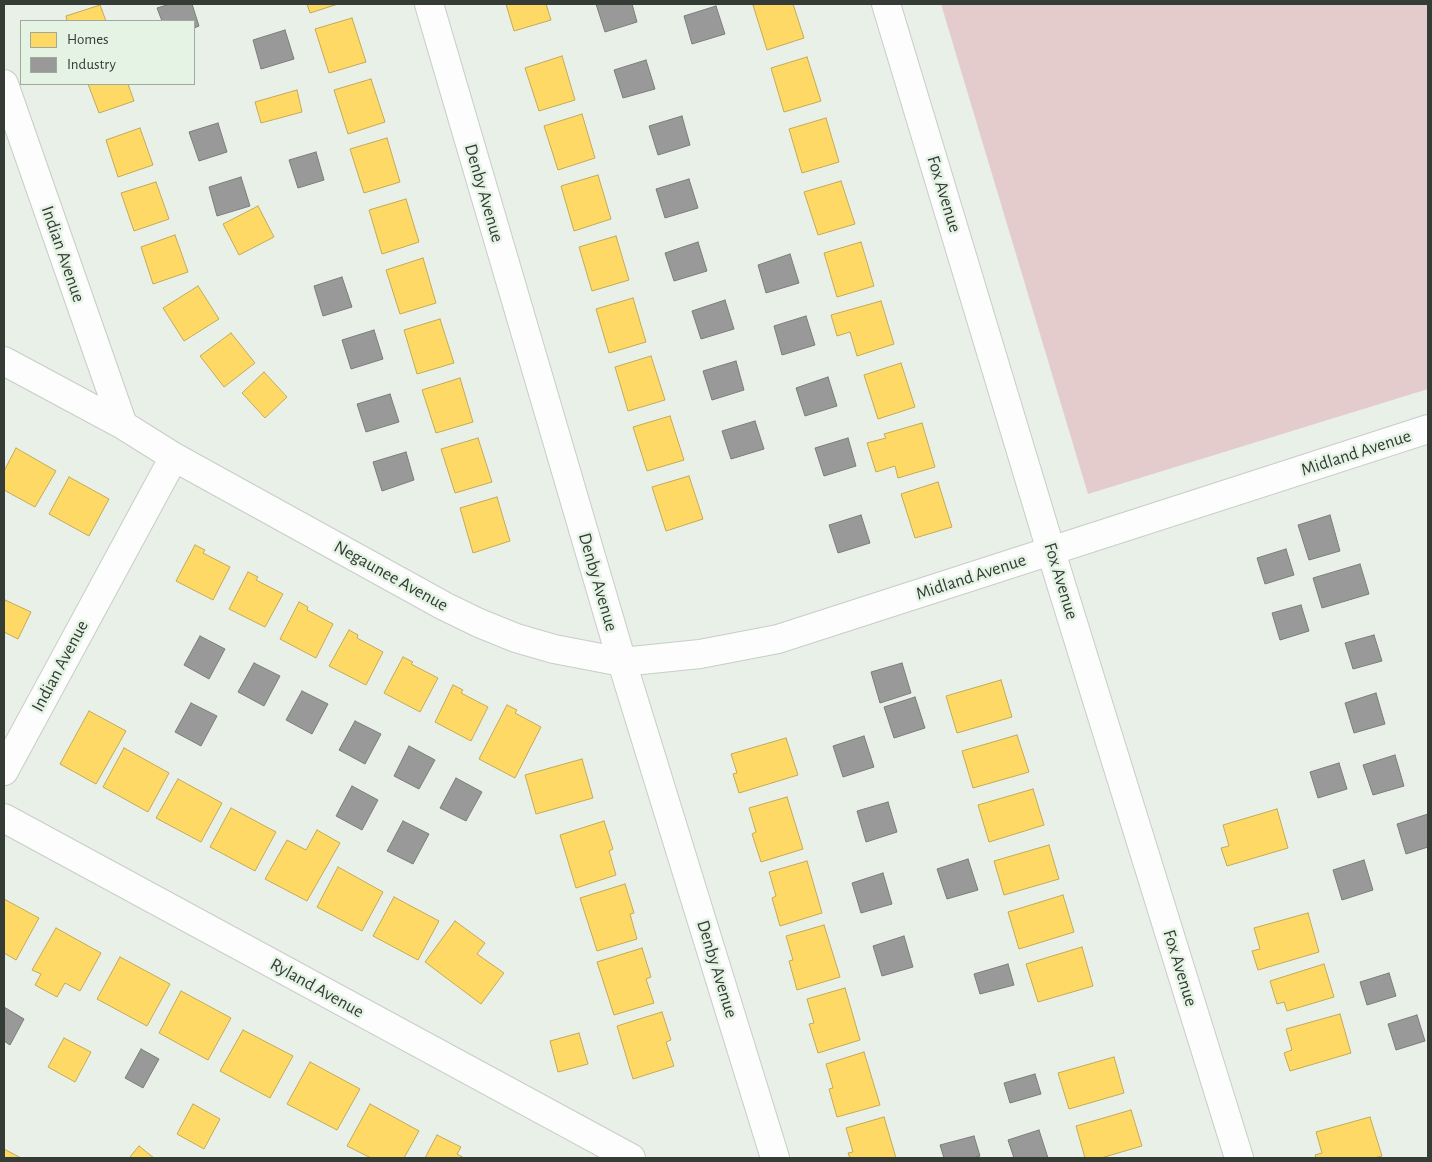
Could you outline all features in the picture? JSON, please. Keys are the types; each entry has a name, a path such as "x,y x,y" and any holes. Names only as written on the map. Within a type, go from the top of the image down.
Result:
{"street":[{"name":"Denby Avenue","path":"429,4 622,662 775,1158"},
{"name":"Fox Avenue","path":"886,4 1052,552 1239,1158"},
{"name":"Indian Avenue","path":"4,84 123,425"},
{"path":"4,361 123,425"},
{"name":"Negaunee Avenue","path":"123,425 174,457 444,606 479,623 516,638 554,649 622,662"},
{"name":"Midland Avenue","path":"622,662 700,654 778,639 1428,429"},
{"name":"Indian Avenue","path":"4,770 174,457"},
{"name":"Ryland Avenue","path":"4,818 631,1158"}],"shaded area":[{"path":"941,4 1428,4 1428,389 1088,494"}],"building: Homes":[{"path":"307,4 338,4 310,13"},
{"path":"506,4 546,4 551,20 514,31"},
{"path":"793,4 804,38 767,50 753,5"},
{"path":"100,5 106,20 67,20 66,16"},
{"path":"352,18 366,62 329,73 315,29"},
{"path":"562,56 575,100 539,111 525,68"},
{"path":"807,57 821,101 784,112 771,68"},
{"path":"371,79 385,122 348,134 334,90"},
{"path":"88,85 128,85 134,101 99,113"},
{"path":"297,90 302,112 261,123 255,102"},
{"path":"582,114 595,158 558,170 544,126"},
{"path":"826,118 839,162 802,173 789,129"},
{"path":"140,128 153,165 118,177 106,140"},
{"path":"387,138 400,182 364,193 350,149"},
{"path":"598,175 611,219 574,231 561,186"},
{"path":"841,181 855,224 818,235 804,192"},
{"path":"156,182 169,219 134,231 121,193"},
{"path":"406,199 419,242 382,254 369,210"},
{"path":"258,206 274,237 239,255 223,224"},
{"path":"175,235 188,272 153,284 141,247"},
{"path":"616,236 629,280 592,291 579,247"},
{"path":"861,242 874,286 837,297 824,253"},
{"path":"423,258 436,303 400,314 386,270"},
{"path":"198,286 219,319 184,341 163,308"},
{"path":"633,298 646,342 609,353 596,309"},
{"path":"881,301 894,344 857,356 850,332 837,336 831,315"},
{"path":"440,319 454,363 417,374 404,330"},
{"path":"231,333 255,363 224,387 200,356"},
{"path":"651,356 665,400 628,411 615,367"},
{"path":"901,363 915,407 878,419 864,375"},
{"path":"264,372 287,397 265,418 242,393"},
{"path":"460,378 473,422 436,433 422,390"},
{"path":"670,416 684,460 647,471 633,427"},
{"path":"922,423 935,467 898,478 895,466 876,472 867,443 886,438 884,434"},
{"path":"478,438 492,482 455,493 441,449"},
{"path":"16,448 56,471 35,507 4,490 4,471"},
{"path":"689,476 703,519 666,531 652,487"},
{"path":"69,477 109,499 89,536 49,514"},
{"path":"938,482 952,527 915,538 901,494"},
{"path":"497,497 510,541 473,553 460,508"},
{"path":"195,545 205,550 203,553 230,567 213,600 176,581"},
{"path":"248,572 258,577 256,580 283,594 265,627 229,609"},
{"path":"5,600 31,612 18,639 4,632"},
{"path":"299,602 308,607 307,610 333,624 316,658 280,639"},
{"path":"349,630 358,635 357,638 383,652 366,685 329,666"},
{"path":"403,657 413,662 411,664 438,678 420,712 384,693"},
{"path":"1001,680 1012,717 957,733 946,696"},
{"path":"453,685 463,690 461,693 488,707 471,741 435,722"},
{"path":"507,705 517,710 515,713 541,727 515,778 479,759"},
{"path":"89,711 126,731 96,784 60,764"},
{"path":"1017,735 1029,772 973,788 962,751"},
{"path":"786,738 798,775 739,793 733,774 737,773 731,754"},
{"path":"124,748 169,773 148,812 103,787"},
{"path":"582,759 593,798 536,814 525,775"},
{"path":"178,779 222,803 201,842 156,818"},
{"path":"1033,789 1044,825 989,842 978,805"},
{"path":"787,797 803,849 761,862 752,834 756,832 749,808"},
{"path":"231,808 276,832 255,871 210,847"},
{"path":"1277,809 1288,848 1227,866 1221,848 1229,846 1223,825"},
{"path":"604,821 613,849 609,851 616,875 576,888 560,835"},
{"path":"317,830 340,843 307,901 265,879 287,840 306,850"},
{"path":"1049,845 1059,879 1004,895 994,861"},
{"path":"807,861 822,913 780,926 772,898 776,896 769,872"},
{"path":"338,867 383,892 362,931 317,907"},
{"path":"625,884 634,913 630,914 637,939 597,951 580,898"},
{"path":"1063,895 1074,932 1019,949 1008,912"},
{"path":"394,897 439,921 418,960 373,936"},
{"path":"4,899 39,918 16,960 4,953"},
{"path":"1308,913 1319,952 1258,970 1252,951 1260,949 1254,928"},
{"path":"455,921 485,943 477,954 504,973 481,1004 425,962"},
{"path":"824,925 840,977 797,990 789,961 793,960 786,936"},
{"path":"56,928 101,953 80,991 65,983 57,997 35,985 41,974 32,970"},
{"path":"1082,947 1093,986 1038,1002 1026,964"},
{"path":"642,948 651,977 646,979 654,1003 614,1015 597,962"},
{"path":"120,957 170,984 147,1026 97,999"},
{"path":"1324,964 1334,997 1287,1011 1284,1002 1277,1004 1270,981"},
{"path":"845,988 860,1040 818,1053 809,1024 814,1023 807,999"},
{"path":"181,991 231,1018 208,1060 159,1033"},
{"path":"662,1012 671,1040 666,1042 674,1066 633,1079 617,1026"},
{"path":"1340,1014 1351,1053 1290,1071 1284,1053 1292,1050 1286,1029"},
{"path":"243,1030 293,1056 270,1098 220,1071"},
{"path":"579,1033 588,1064 558,1072 550,1041"},
{"path":"64,1038 91,1052 75,1082 48,1067"},
{"path":"864,1052 880,1105 837,1117 829,1089 833,1088 826,1064"},
{"path":"1114,1057 1124,1093 1069,1109 1058,1073"},
{"path":"310,1062 360,1089 337,1130 287,1104"},
{"path":"193,1104 220,1119 204,1149 177,1134"},
{"path":"370,1104 419,1131 404,1158 371,1158 347,1146"},
{"path":"1131,1110 1142,1146 1101,1158 1085,1158 1076,1126"},
{"path":"884,1117 896,1158 850,1158 848,1153 853,1152 846,1128"},
{"path":"1370,1117 1382,1156 1374,1158 1316,1158 1315,1155 1322,1153 1316,1132"},
{"path":"437,1135 461,1147 457,1154 464,1158 425,1158"},
{"path":"139,1146 154,1158 129,1158"},
{"path":"4,1149 21,1158 4,1158"}],"building: Industry":[{"path":"170,4 192,4 199,26 195,28 195,20 162,20 157,8"},
{"path":"596,4 632,4 637,22 605,32"},
{"path":"716,6 725,34 692,44 684,16"},
{"path":"285,30 294,59 261,69 253,40"},
{"path":"646,60 655,89 623,98 614,70"},
{"path":"682,116 690,145 658,155 649,126"},
{"path":"218,123 227,152 199,161 189,132"},
{"path":"316,152 324,180 298,188 289,160"},
{"path":"241,177 250,206 217,216 209,187"},
{"path":"689,179 698,208 665,218 656,189"},
{"path":"698,242 707,271 674,281 665,253"},
{"path":"790,254 799,283 766,293 758,265"},
{"path":"342,277 352,307 323,316 314,286"},
{"path":"725,300 734,329 701,339 692,311"},
{"path":"806,316 815,345 782,355 774,326"},
{"path":"374,330 383,359 351,369 342,340"},
{"path":"736,361 744,390 712,400 703,371"},
{"path":"828,377 837,406 805,416 796,388"},
{"path":"390,394 399,422 366,432 357,404"},
{"path":"755,421 764,449 731,459 722,431"},
{"path":"848,438 856,466 824,476 815,448"},
{"path":"406,452 414,480 382,491 373,462"},
{"path":"861,515 870,543 838,553 829,525"},
{"path":"1330,515 1340,551 1309,560 1298,525"},
{"path":"1286,549 1294,575 1265,584 1257,558"},
{"path":"1360,564 1369,594 1322,608 1313,578"},
{"path":"1301,605 1309,631 1280,640 1272,613"},
{"path":"1374,635 1382,661 1353,669 1345,643"},
{"path":"200,636 225,649 209,679 184,665"},
{"path":"254,663 280,676 264,706 238,692"},
{"path":"902,663 911,693 880,703 871,672"},
{"path":"302,691 328,704 312,734 286,720"},
{"path":"1376,693 1385,724 1354,733 1345,703"},
{"path":"915,697 925,728 894,738 884,707"},
{"path":"191,703 217,716 201,746 175,732"},
{"path":"355,721 381,734 365,764 339,750"},
{"path":"864,736 874,767 843,777 833,746"},
{"path":"409,746 435,760 419,789 394,776"},
{"path":"1395,755 1404,786 1373,795 1363,765"},
{"path":"1339,763 1347,789 1318,798 1310,772"},
{"path":"456,778 482,792 466,821 440,808"},
{"path":"352,786 378,800 362,830 336,816"},
{"path":"888,802 897,832 866,842 857,811"},
{"path":"1428,814 1428,847 1406,854 1397,824"},
{"path":"403,821 429,834 413,864 387,851"},
{"path":"968,859 978,890 947,899 937,869"},
{"path":"1364,860 1373,890 1342,900 1333,870"},
{"path":"883,873 892,904 861,913 852,883"},
{"path":"904,936 913,967 882,976 873,946"},
{"path":"1008,964 1014,985 980,994 974,974"},
{"path":"1389,973 1396,996 1367,1005 1360,982"},
{"path":"4,1007 24,1019 10,1045 4,1041"},
{"path":"1417,1015 1425,1041 1396,1050 1388,1024"},
{"path":"141,1049 159,1059 143,1088 125,1078"},
{"path":"1035,1074 1041,1094 1010,1103 1004,1083"},
{"path":"1039,1130 1048,1158 1014,1158 1008,1140"},
{"path":"974,1136 980,1156 973,1158 944,1158 940,1145"}]}
